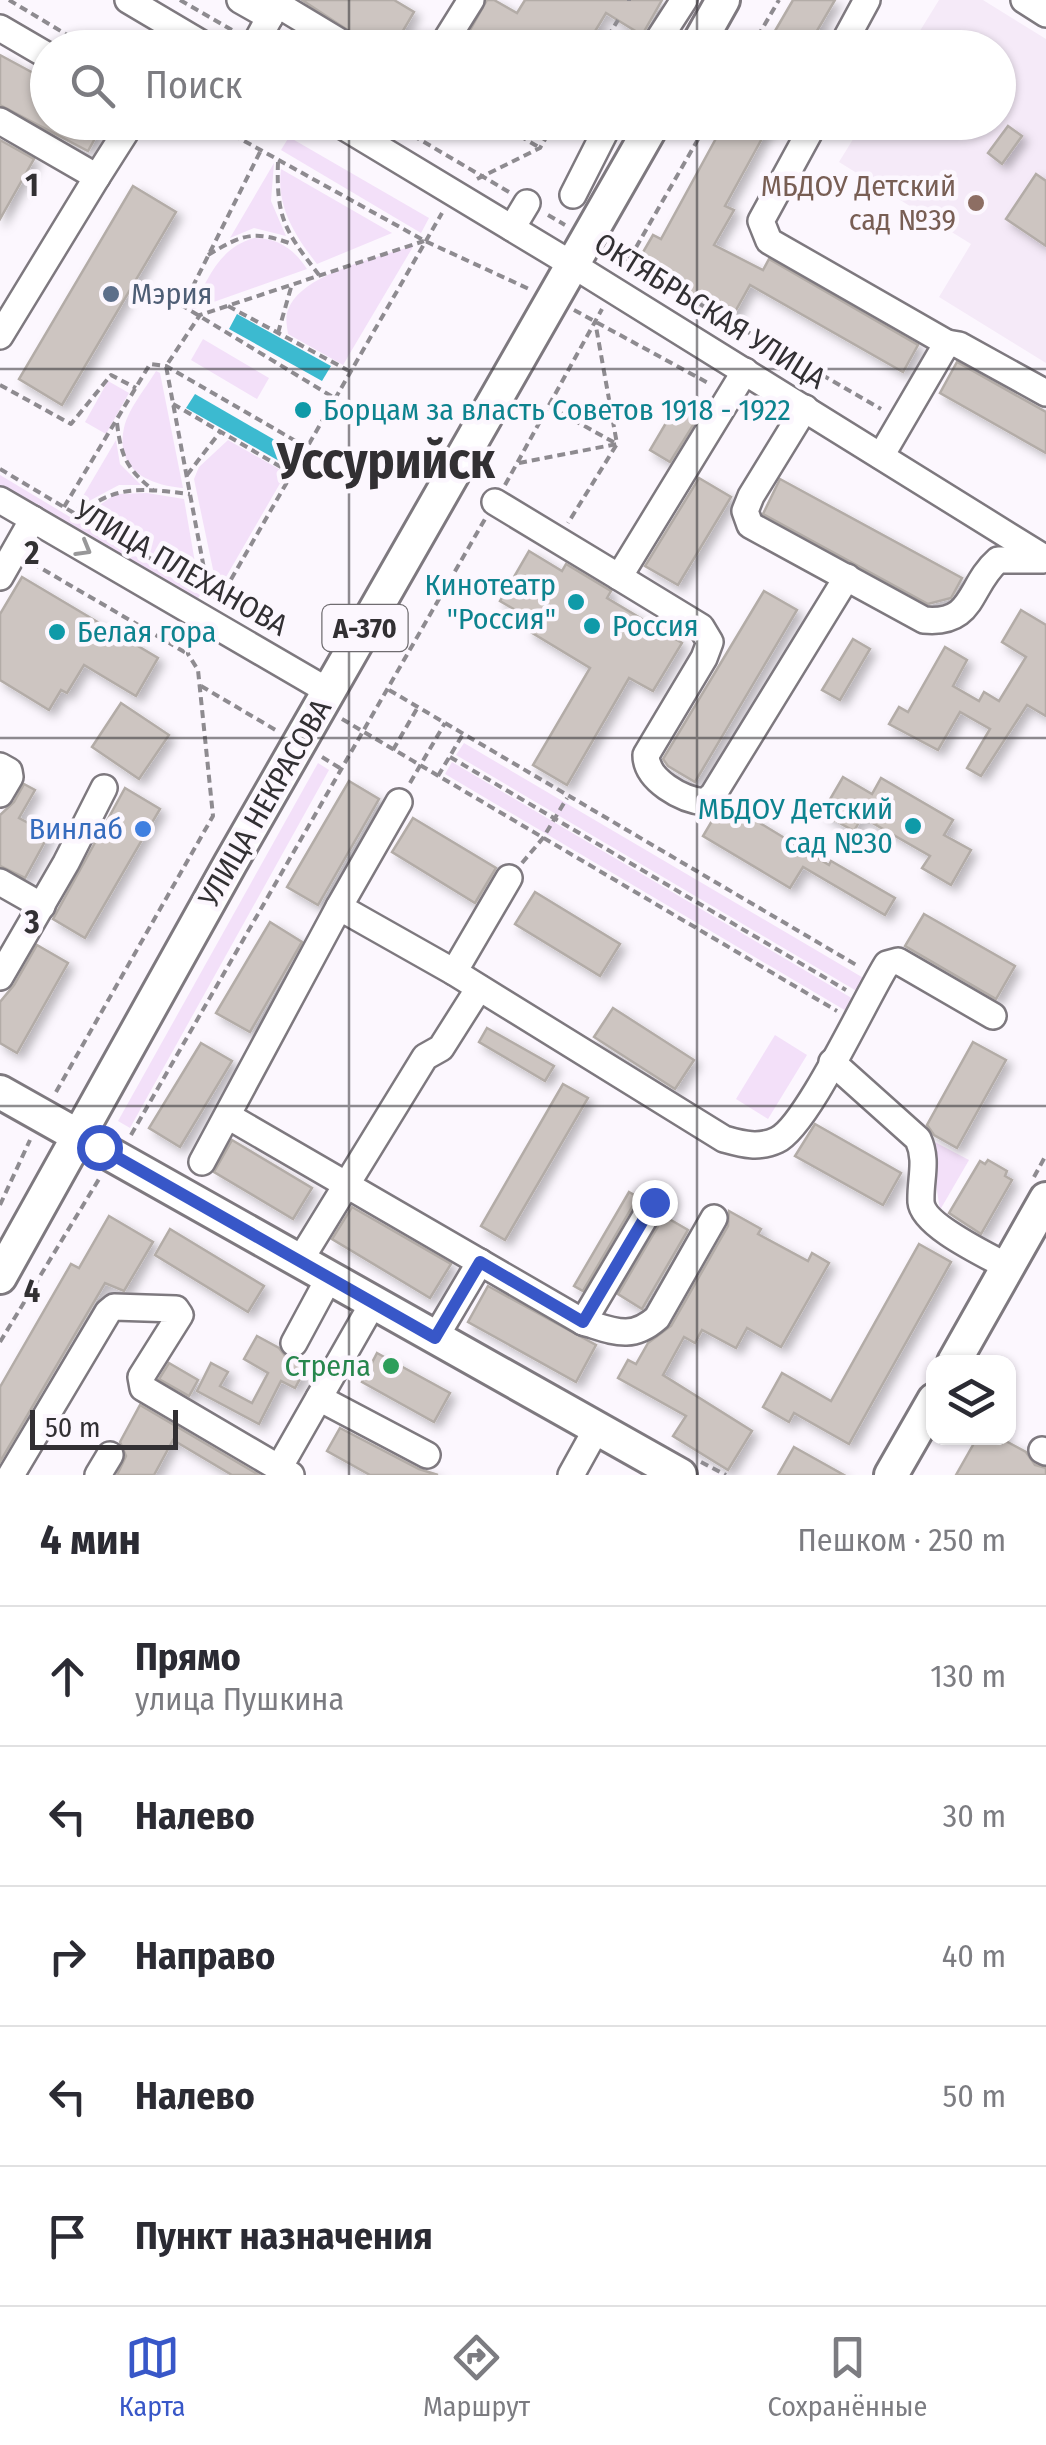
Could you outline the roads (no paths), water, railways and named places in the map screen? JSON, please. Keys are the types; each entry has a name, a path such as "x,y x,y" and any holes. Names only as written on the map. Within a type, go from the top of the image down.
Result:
{"main road":[{"path":"703,30 713,3"},
{"name":"УЛИЦА НЕКРАСОВА","path":"0,1277 328,691 644,140"},
{"path":"0,1092 78,1136 122,1149 299,1262 680,1475"},
{"path":"958,1355 1046,1199"},
{"path":"892,1475 926,1414"}],"street":[{"path":"128,0 167,30"},
{"path":"240,0 275,7 317,30"},
{"path":"452,30 471,0"},
{"path":"665,30 684,0"},
{"path":"851,30 866,0"},
{"path":"1024,0 1046,14"},
{"path":"262,30 275,7"},
{"path":"0,28 30,46"},
{"path":"0,121 30,138"},
{"path":"33,140 98,177"},
{"path":"0,336 121,140"},
{"name":"ОКТЯБРЬСКАЯ УЛИЦА","path":"366,140 1046,560"},
{"path":"573,195 601,140"},
{"path":"805,140 760,221 770,241 947,343 960,345 1046,393"},
{"path":"512,228 528,203"},
{"path":"881,456 947,343"},
{"path":"619,577 745,371"},
{"path":"805,408 751,496 745,512 750,525 924,620 944,622 964,610 998,560 1046,560"},
{"name":"УЛИЦА ПЛЕХАНОВА","path":"0,500 328,691"},
{"path":"495,502 700,627 710,642 646,756 646,767 654,777 692,801 704,802 713,795 847,577"},
{"path":"0,577 33,520"},
{"path":"0,766 10,777 0,794"},
{"path":"0,977 104,788"},
{"path":"202,1162 399,802"},
{"path":"454,972 509,878"},
{"path":"0,882 42,906"},
{"path":"339,906 454,972 724,1139 751,1147 778,1140 802,1116 887,964 898,961 994,1016"},
{"path":"299,1262 425,1057 441,1048 479,988"},
{"path":"832,1062 918,1139 924,1152 921,1206 930,1220 1008,1267"},
{"path":"228,1116 583,1322 622,1333 642,1330 656,1318 714,1218"},
{"path":"583,1322 654,1202"},
{"path":"435,1338 480,1262"},
{"path":"294,1343 329,1278"},
{"path":"10,1475 114,1307 176,1309 180,1315 141,1377 144,1388 285,1471 318,1398 373,1303"},
{"path":"318,1398 428,1455"},
{"path":"570,1475 597,1428"}],"water":[{"path":"237,314 331,366 322,381 229,329"},
{"path":"195,394 287,447 279,461 186,408"}],"place":[{"name":"МБДОУ Детский сад №39","path":"976,203"},
{"name":"Мэрия","path":"111,294"},
{"name":"Борцам за власть Советов 1918 - 1922","path":"303,410"},
{"name":"Кинотеатр \"Россия\"","path":"576,602"},
{"name":"Россия","path":"592,626"},
{"name":"Белая гора","path":"57,632"},
{"name":"МБДОУ Детский сад №30","path":"913,826"},
{"name":"Винлаб","path":"143,829"},
{"name":"Стрела","path":"391,1366"}],"district":[{"name":"Уссурийск","path":"386,461"}]}
